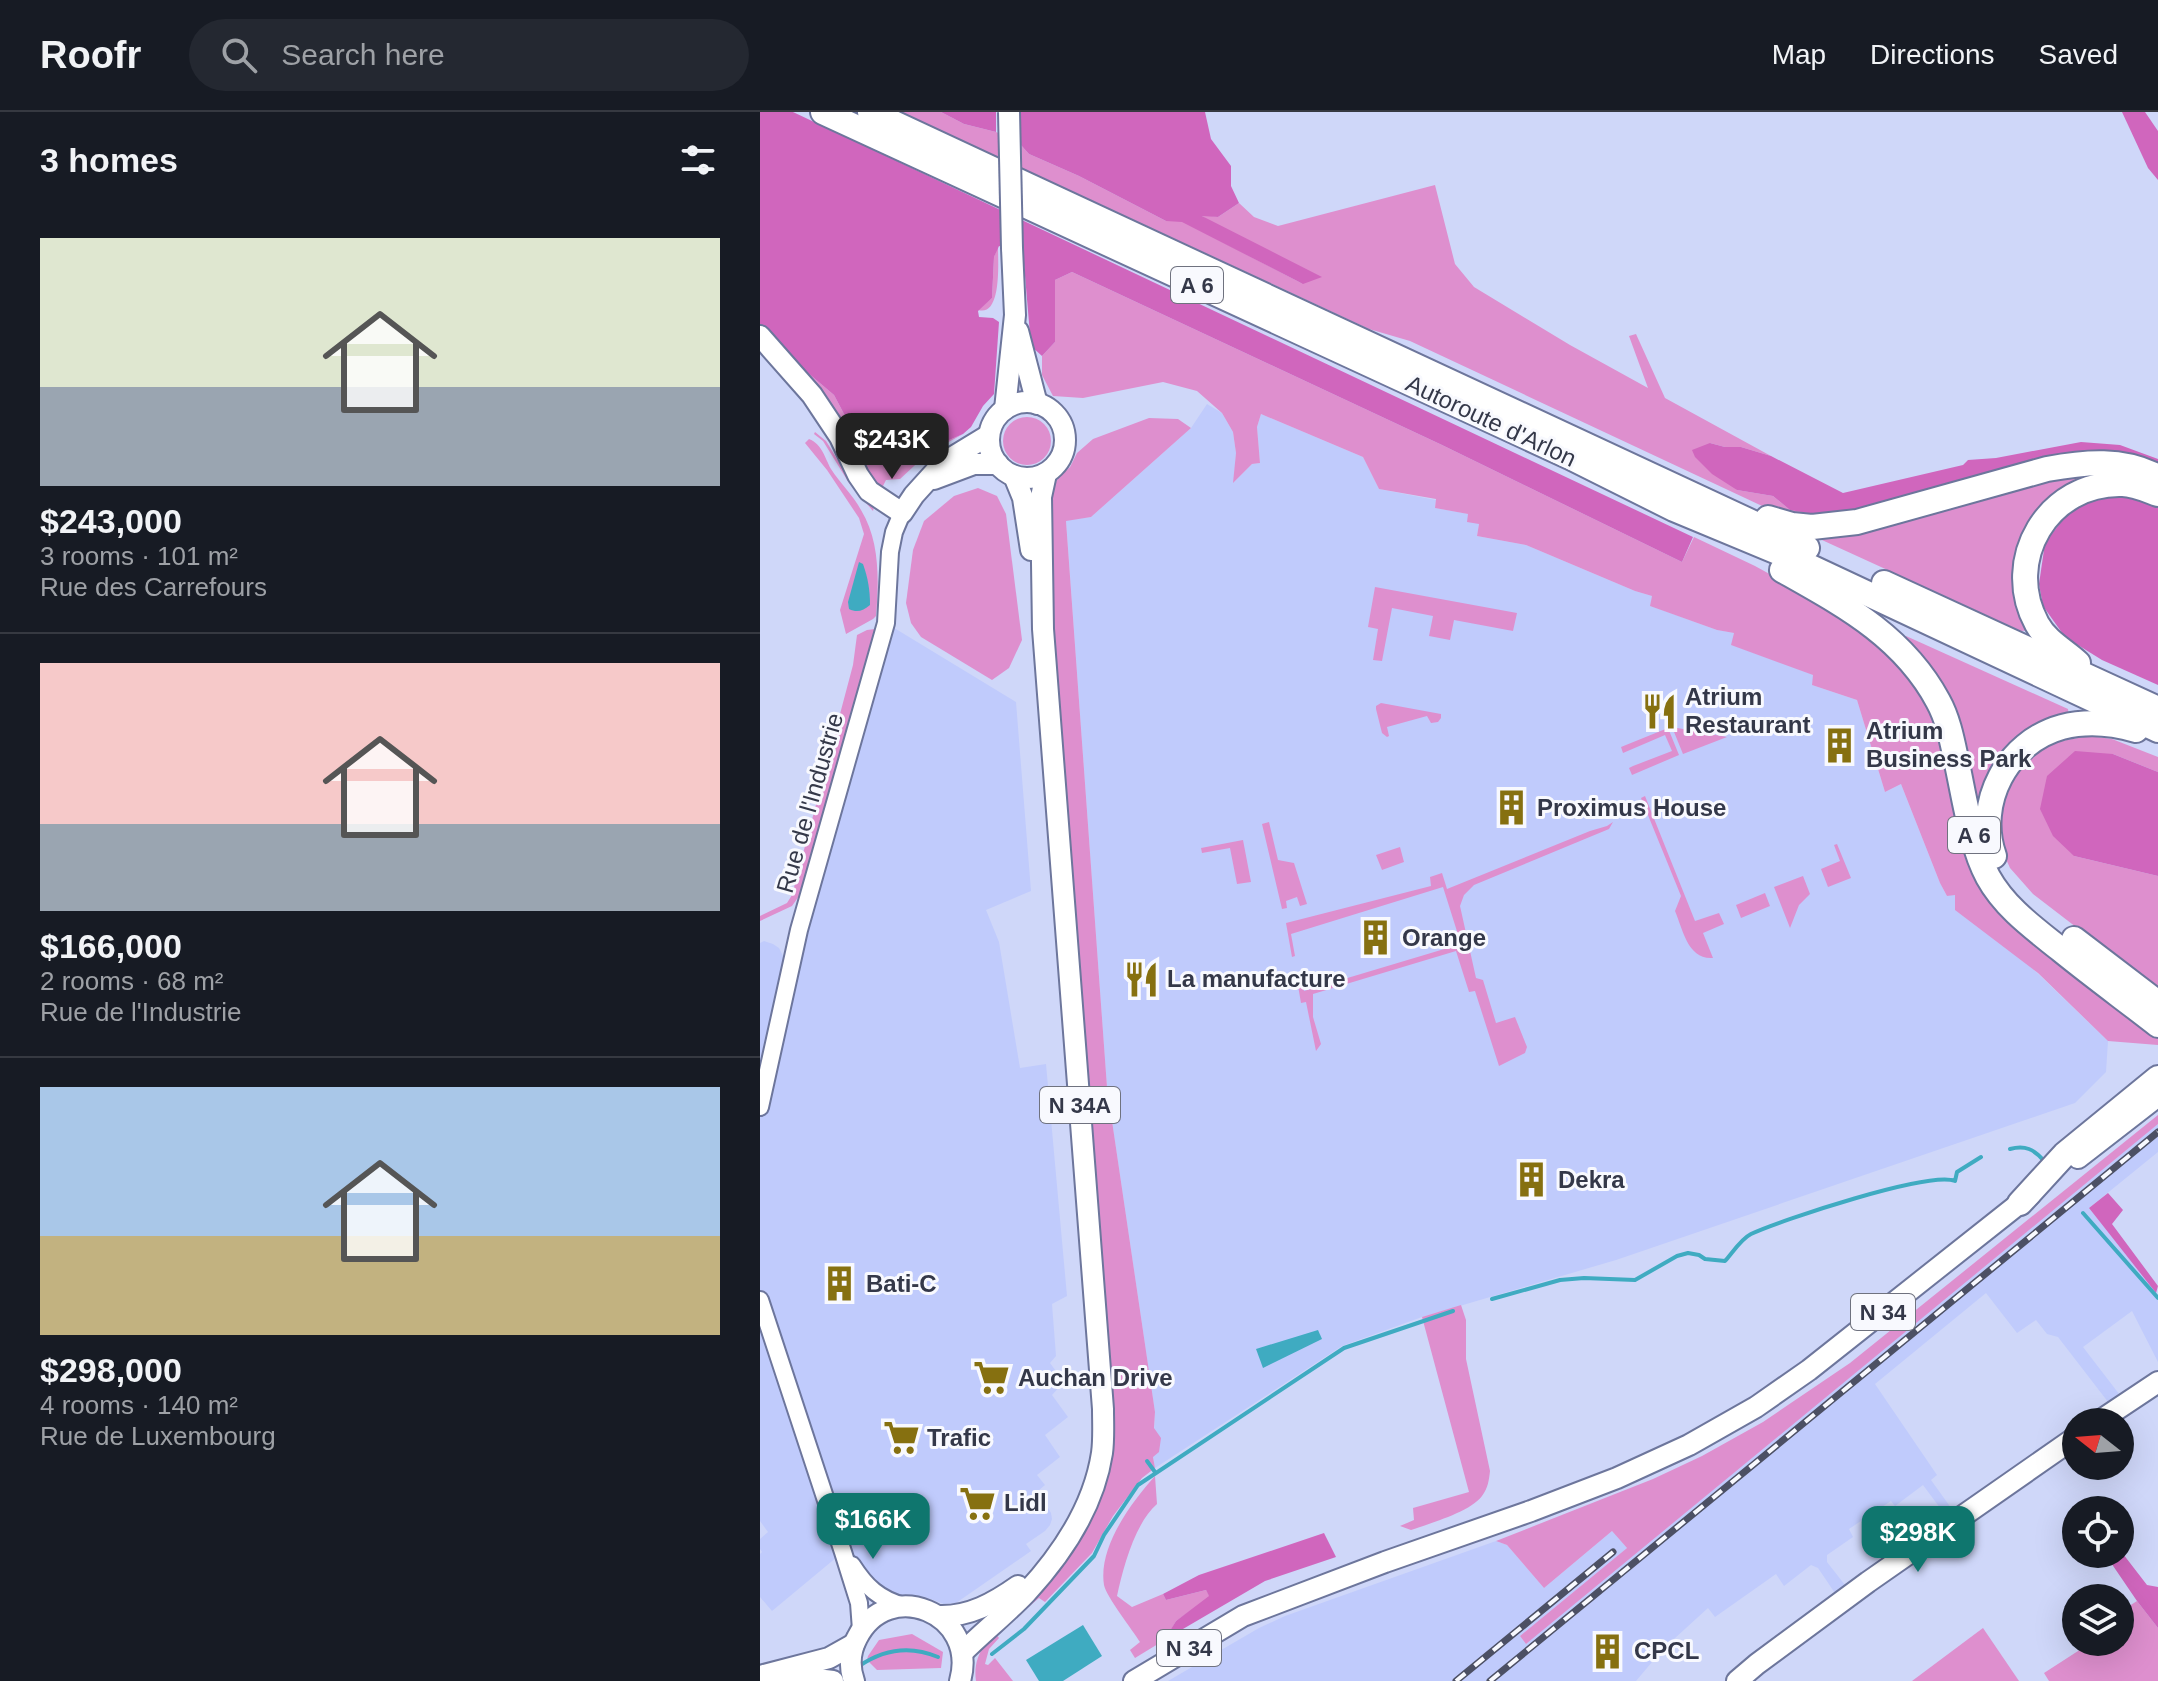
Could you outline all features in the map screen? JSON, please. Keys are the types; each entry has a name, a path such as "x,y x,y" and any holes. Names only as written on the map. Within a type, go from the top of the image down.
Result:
{"highway":[{"name":"Autoroute d'Arlon","path":"823,112 1570,457 1674,509 1785,555 2158,733"},
{"name":"Autoroute d'Arlon","path":"870,112 2158,709"},
{"name":"A 6","path":"1733,513 1792,525 1834,526 2078,463 2116,463 2145,470 2158,477"},
{"name":"A 6","path":"2093,680 2038,626 2029,605 2024,577 2027,554 2052,511 2074,494 2098,486 2123,484 2158,494"},
{"name":"A 6","path":"1674,509 1848,607 1885,636 1917,669 1939,703 1951,736 1974,835 1987,875 2009,906 2158,1025"},
{"name":"A 6","path":"2158,733 2111,724 2086,723 2060,727 2035,738 2013,758 1998,778 1989,802 1988,833 1992,854 2031,905 2158,1003"},
{"name":"A 6","path":"2009,906 2040,924 2158,1016"},
{"name":"A 6","path":"2081,945 2102,954 2158,995"},
{"path":"2020,1203 2065,1154 2158,1078"}],"main road":[{"path":"1005,409 1015,315 1009,112"},
{"path":"1015,315 1037,404"},
{"path":"760,336 812,395 840,437 869,491 902,513 943,463 989,435"},
{"path":"927,481 974,464 1006,470 1025,478 1046,474 1060,459 1065,439 1064,430 1055,414 1037,404 1015,404 1005,409 992,423 989,435 992,455 1006,470"},
{"name":"N 34A","path":"1006,470 1023,498 1043,629"},
{"name":"N 34A","path":"962,1653 1024,1594 1070,1535 1096,1479 1103,1442 1103,1409 1043,629 1041,497 1046,474"},
{"name":"N 34","path":"1134,1681 1243,1616 1617,1478 1689,1445 1756,1407 1809,1370 2158,1096"},
{"path":"2119,1408 2158,1382"},
{"path":"1737,1681 1868,1582 2062,1447"},
{"name":"N 34A","path":"939,1616 954,1617 985,1607 1048,1567"},
{"path":"763,1675 829,1658 857,1637 873,1617 889,1609 906,1606 939,1616 950,1626 962,1653 961,1680"},
{"path":"854,1681 851,1660 857,1637"},
{"path":"763,1675 833,1681"}],"street":[{"name":"Rue de l'Industrie","path":"760,1107 799,930 886,623 890,552 902,513"},
{"path":"760,1300 859,1603 857,1637"},
{"path":"843,1552 858,1575 875,1592 887,1601 906,1606"}],"shaded area":[{"path":"760,112 793,112 1693,537 1682,562 1442,445 1072,272 1055,280 1055,342 1042,356 1031,346 1023,252 999,246 994,257 992,298 978,311 979,317 993,318 999,322 994,394 963,434 901,461 881,462 863,450 834,395 795,362 760,326"},
{"path":"901,112 941,112 964,124 996,132 1020,144 1029,154 1166,221 1182,221 1303,284 1199,214 1218,217 1239,203 1254,217 1278,226 1435,185 1455,264 1474,287 1648,388 1629,336 1636,334 1665,398 1771,456 1741,447 1710,443 1737,490 1773,496 1790,510 1853,514 1789,517 1760,505 1410,341 1369,329"},
{"path":"941,112 996,112 996,132 964,124"},
{"path":"1020,112 1205,112 1211,139 1231,166 1231,186 1239,203 1218,217 1202,216 1322,277 1303,284 1182,222 1166,221 1029,154 1020,144"},
{"path":"2122,112 2145,112 2158,131 2158,180 2148,168"},
{"path":"998,246 995,297 986,310 978,310 992,298 994,257"},
{"path":"1072,272 1442,445 1682,562 1694,537 1839,612 1878,641 1920,688 1941,734 1976,866 2158,1030 2158,1045 2108,1041 2038,973 1955,910 1955,895 1947,896 1940,883 1901,784 1885,792 1857,700 1812,685 1813,675 1731,645 1734,633 1650,606 1652,596 1526,545 1477,536 1479,524 1467,522 1468,514 1435,508 1436,499 1379,489 1363,457 1261,414 1257,427 1260,463 1252,464 1233,483 1236,453 1233,432 1222,413 1197,391 1163,382 1083,398 1053,396 1042,375 1042,356 1055,342 1055,280"},
{"path":"795,362 834,395 863,450 901,461 963,434 927,454 900,479 886,480 882,488 872,480"},
{"path":"1207,404 1222,413 1233,432 1236,453 1234,482 1252,464 1260,463 1257,427 1261,414 1363,457 1379,489 1436,500 1435,508 1469,514 1479,524 1477,536 1526,545 1652,596 1651,606 1717,630 1734,633 1732,645 1814,675 1812,685 1857,700 1885,792 1901,784 1947,896 1955,894 2108,1041 2106,1072 2075,1103 1616,1260 1422,1317 1342,1346 1155,1468 1155,1412 1107,1087 1066,520 1091,517 1191,428"},
{"path":"1027,417 1036,418 1044,424 1050,432 1050,450 1044,458 1036,464 1027,465 1018,464 1010,458 1004,450 1003,441 1004,432 1010,424 1018,418"},
{"path":"1149,418 1178,419 1191,428 1091,517 1066,521 1107,1087 1155,1412 1154,1428 1161,1438 1159,1452 1153,1457 1155,1468 1142,1478 1113,1516 1092,1553 1045,1602 1039,1598 996,1634 999,1638 989,1649 985,1664 988,1665 995,1658 1013,1681 976,1681 976,1666 982,1648 1042,1586 1106,1469 1045,586 1051,490 1059,477 1070,467 1077,453 1093,439"},
{"path":"815,432 826,441 848,477 874,507 873,511 849,483"},
{"path":"809,439 820,448 831,469 858,505 875,548 878,575 876,616 846,634 840,610 864,534 859,518 805,443"},
{"path":"2081,442 2120,445 2158,459 2158,469 2141,460 2139,455 2114,454 1853,514 1814,514 1790,510 1773,496 1737,490 1712,474 1692,450 1710,443 1741,447 1771,456 1843,493 1963,465 1968,460 1996,458"},
{"path":"2104,473 2067,488 2041,506 2028,527 2013,572 2020,606 2032,630 2021,631 1811,535 2044,480"},
{"path":"978,488 997,496 1006,514 1022,640 1009,668 992,680 921,637 911,623 906,603 913,550 924,521 954,496"},
{"path":"2115,493 2154,502 2158,507 2158,685 2102,660 2065,637 2043,606 2039,584 2045,543 2064,518 2084,503"},
{"path":"859,562 863,564 866,574 870,605 857,611 849,609 848,602"},
{"path":"1375,587 1517,613 1513,631 1454,620 1450,640 1429,636 1433,616 1392,608 1382,661 1373,660 1378,629 1368,627"},
{"path":"886,623 1016,702 1031,891 986,910 999,942 1020,1068 1046,1064 1067,1296 1052,1304 1056,1356 1050,1363 1064,1382 1052,1395 1068,1417 1045,1435 1060,1457 1037,1475 1045,1485 1038,1491 1051,1513 1050,1525 1026,1544 1031,1551 956,1603 944,1604 908,1595 887,1601 843,1552 772,1611 760,1597 760,1539 768,1532 760,1521 760,943 764,941 779,948 789,968"},
{"path":"875,629 799,896 792,906 760,921 760,916 787,903 792,895 853,665 857,635"},
{"path":"1906,636 2068,709 2069,717 1982,805 1974,806 1902,643"},
{"path":"1381,703 1441,714 1441,718 1431,723 1427,716 1387,727 1387,737 1382,733 1376,709"},
{"path":"1672,727 1727,737 1683,754"},
{"path":"1668,728 1679,755 1632,775 1629,768 1672,751 1665,735 1623,753 1621,747"},
{"path":"2089,736 2112,739 2158,757 2158,772 2113,754 2074,856 2158,876 2158,990 2033,894 2010,868 1998,841 2004,785 2025,758 2061,741"},
{"path":"2075,751 2113,754 2158,772 2158,876 2074,856 2053,836 2040,809 2047,776"},
{"path":"1645,796 1695,921 1719,913 1724,924 1703,933 1713,958 1698,954 1684,935 1675,911 1681,896 1641,798"},
{"path":"1269,822 1278,860 1294,863 1307,904 1300,906 1297,897 1286,901 1287,908 1282,909 1262,824"},
{"path":"1613,822 1609,829 1474,885 1464,895 1460,906 1476,978 1483,980 1496,1023 1515,1017 1527,1047 1525,1053 1499,1066 1475,991 1469,992 1456,951 1313,994 1313,1017 1321,1044 1316,1051 1306,1002 1301,1003 1296,974 1299,974 1304,991 1461,944 1443,887 1291,934 1295,956 1292,957 1286,923 1431,886 1430,877 1442,873 1447,889"},
{"path":"1243,840 1251,882 1237,884 1230,848 1202,853 1201,848"},
{"path":"1837,844 1851,878 1828,887 1821,869 1840,861 1834,845"},
{"path":"1400,847 1404,862 1382,870 1376,855"},
{"path":"1803,876 1810,894 1799,905 1790,928 1774,887"},
{"path":"1765,893 1770,906 1741,918 1736,905"},
{"path":"2158,1115 2158,1124 1526,1644 1520,1636 1627,1548 1612,1531 1544,1588 1507,1545 1496,1541 1653,1479 1763,1422 1850,1363"},
{"path":"2158,1124 2158,1152 2089,1208 2158,1295 2158,1362 2132,1311 2083,1347 2126,1403 2113,1408 2058,1337 2047,1334 2036,1320 2017,1333 1986,1293 1875,1384 1937,1475 1931,1480 1959,1519 1952,1524 1923,1485 1895,1506 1891,1501 1849,1529 1853,1537 1827,1555 1827,1562 1852,1594 1841,1602 1818,1568 1811,1565 1784,1586 1776,1574 1715,1617 1708,1608 1663,1649 1636,1681 1168,1681 1285,1616 1496,1541 1507,1545 1544,1588 1612,1531 1627,1548 1520,1636 1526,1644"},
{"path":"2108,1193 2123,1210 2112,1224 2158,1286 2156,1293 2089,1208"},
{"path":"1461,1305 1466,1320 1466,1359 1490,1471 1489,1481 1482,1496 1469,1507 1411,1530 1400,1526 1414,1520 1413,1508 1469,1492 1422,1317"},
{"path":"1318,1330 1322,1339 1263,1368 1256,1349"},
{"path":"1155,1476 1157,1504 1136,1534 1117,1596 1132,1607 1163,1594 1166,1600 1206,1590 1210,1597 1176,1621 1169,1633 1171,1636 1135,1658 1130,1650 1140,1642 1106,1590 1103,1571 1118,1526"},
{"path":"1324,1533 1336,1557 1265,1581 1171,1636 1168,1634 1176,1621 1209,1596 1206,1590 1166,1600 1163,1594 1199,1575"},
{"path":"2115,1568 2134,1568 2147,1585 2158,1587 2158,1628 2134,1597 2134,1584 2125,1584"},
{"path":"2137,1601 2158,1628 2158,1681 2049,1681 2044,1673 2070,1656 2134,1656 2134,1603"},
{"path":"1083,1625 1102,1656 1063,1681 1039,1681 1026,1660"},
{"path":"1983,1628 2019,1681 1912,1681"},
{"path":"912,1634 943,1652 941,1668 877,1670 867,1660 879,1640"}],"waterway":[{"path":"2010,1149 2029,1149 2044,1161"},
{"path":"1492,1299 1560,1280 1635,1280 1688,1253 1725,1261 1747,1236 1767,1227 1887,1190 1916,1183 1955,1181 1957,1172 1981,1157"},
{"path":"2083,1213 2158,1298"},
{"path":"992,1654 1024,1629 1094,1556 1104,1535 1138,1485 1344,1348 1453,1311"},
{"path":"1147,1461 1155,1472"},
{"path":"859,1666 897,1651 917,1651 938,1657"}],"railway":[{"path":"1490,1681 2158,1132"},
{"path":"1456,1681 1613,1552"}],"place":[{"name":"Atrium Restaurant","path":"1659,711"},
{"name":"Atrium Business Park","path":"1840,745"},
{"name":"Proximus House","path":"1511,808"},
{"name":"Orange","path":"1376,938"},
{"name":"La manufacture","path":"1141,979"},
{"name":"Dekra","path":"1532,1180"},
{"name":"Bati-C","path":"840,1284"},
{"name":"Auchan Drive","path":"992,1378"},
{"name":"Trafic","path":"901,1438"},
{"name":"Lidl","path":"978,1503"},
{"name":"CPCL","path":"1608,1651"}]}
